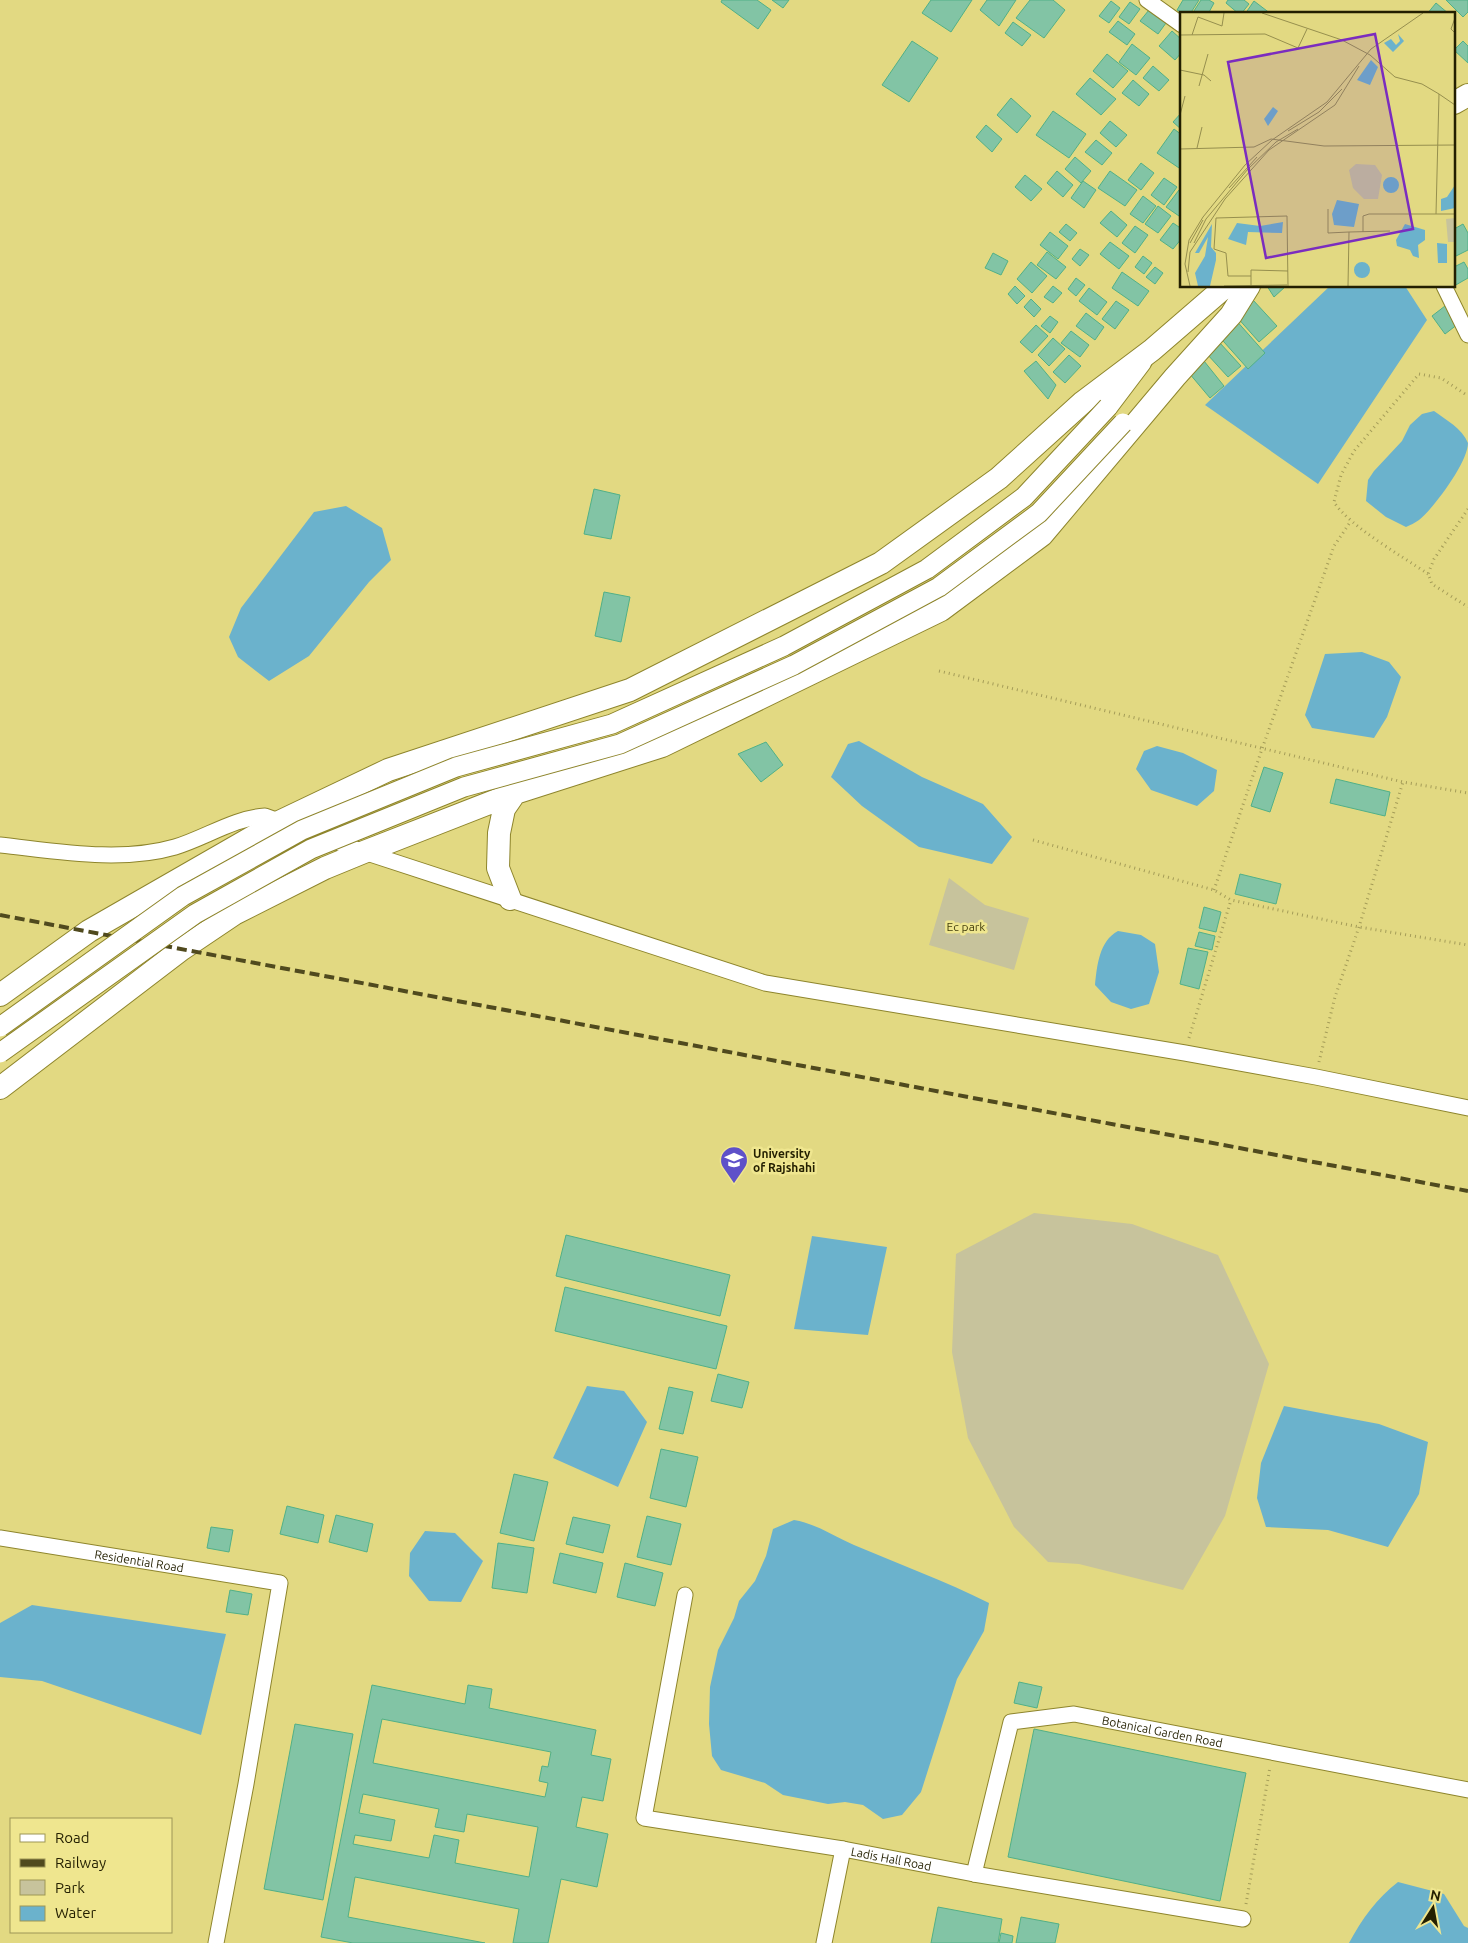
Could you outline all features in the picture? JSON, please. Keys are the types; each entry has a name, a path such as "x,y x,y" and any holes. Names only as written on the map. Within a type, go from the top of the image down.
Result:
{"main road":[{"path":"1456,101 1468,95"},
{"path":"0,995 89,932 279,822 388,770 630,690 881,563 999,478 1083,402 1152,350 1224,288"},
{"path":"0,1088 182,949 234,914 325,868 364,852 515,794 662,746 942,610 1042,535 1174,377 1231,315 1248,288"},
{"path":"510,899 498,868 498,833 504,809 515,794"}],"street":[{"path":"1147,0 1180,24"},
{"path":"1445,288 1468,335"},
{"path":"0,1027 183,896 302,830 456,767 612,724 784,646 927,569 1024,497 1108,407 1152,350"},
{"path":"0,1054 195,914 311,849 464,788 620,744 794,666 939,587 1038,513 1123,423 1174,377"},
{"path":"0,845 92,855 142,853 174,847 251,817 266,816 364,852 766,983 1185,1053 1468,1108"},
{"name":"Residential Road","path":"0,1538 280,1583 246,1784 216,1943"},
{"path":"685,1596 644,1818 843,1849"},
{"name":"Botanical Garden Road","path":"974,1874 1011,1722 1074,1714 1468,1790"},
{"name":"Ladis Hall Road","path":"824,1943 843,1849 974,1874 1243,1919"}],"path":[{"path":"1468,396 1440,378 1419,374 1354,451 1341,475 1334,502 1339,510 1351,521 1428,574 1432,584 1468,607"},
{"path":"1428,574 1434,559 1468,510"},
{"path":"1214,890 1334,546 1351,521"},
{"path":"940,671 1403,782 1468,793"},
{"path":"1316,1077 1335,996 1359,927 1403,782"},
{"path":"1033,840 1214,890 1231,900 1359,927 1468,945"},
{"path":"1185,1053 1231,900"},
{"path":"1243,1919 1271,1764"}],"green space":[{"name":"Ec park","path":"949,878 985,905 1029,918 1014,970 929,945"},
{"path":"1034,1213 1132,1224 1218,1255 1269,1364 1225,1516 1183,1590 1079,1564 1048,1562 1014,1527 968,1438 952,1352 956,1254"}],"water":[{"path":"1328,288 1406,288 1427,320 1318,484 1205,405"},
{"path":"1434,411 1462,433 1468,443 1467,451 1456,473 1433,506 1419,520 1406,527 1386,517 1366,501 1368,480 1402,441 1410,425 1422,414"},
{"path":"346,506 382,528 391,560 369,582 309,656 269,681 238,657 229,637 241,608 314,512"},
{"path":"1362,652 1389,662 1401,677 1387,717 1374,738 1312,728 1305,715 1325,654"},
{"path":"859,741 922,777 983,804 1012,837 992,864 919,847 862,806 831,777 848,744"},
{"path":"1157,746 1183,753 1217,770 1214,791 1197,806 1151,790 1136,769 1144,751"},
{"path":"1118,931 1141,935 1155,944 1159,972 1149,1004 1131,1009 1111,1002 1095,985 1098,962 1103,947 1112,935"},
{"path":"812,1236 887,1247 868,1335 794,1329"},
{"path":"587,1386 624,1391 647,1422 618,1487 553,1458"},
{"path":"1284,1406 1379,1424 1428,1442 1419,1494 1388,1547 1328,1530 1266,1527 1257,1498 1261,1463"},
{"path":"794,1520 818,1527 854,1545 989,1603 984,1631 957,1679 921,1792 902,1815 883,1819 863,1805 845,1802 828,1804 783,1795 765,1783 721,1770 712,1756 709,1724 710,1687 718,1650 734,1618 739,1601 755,1581 766,1556 773,1529"},
{"path":"425,1531 455,1533 483,1561 461,1602 429,1601 409,1576 410,1553"},
{"path":"32,1605 226,1634 201,1735 42,1681 0,1677 0,1623"},
{"path":"1398,1882 1444,1894 1464,1926 1468,1928 1468,1943 1349,1943 1370,1910"}],"building":[{"path":"722,0 757,0 771,10 758,29 721,2"},
{"path":"772,0 789,0 783,8"},
{"path":"931,0 972,0 951,32 922,13"},
{"path":"987,0 1016,0 999,26 980,10"},
{"path":"1030,0 1053,0 1065,10 1044,38 1016,18"},
{"path":"1183,0 1199,0 1191,12 1177,10"},
{"path":"1201,0 1209,0 1214,3 1209,12 1193,12"},
{"path":"1228,0 1244,0 1249,4 1243,12 1237,12 1226,3"},
{"path":"1446,0 1468,0 1468,12 1463,17"},
{"path":"1111,1 1120,8 1109,23 1099,16"},
{"path":"1254,1 1268,12 1246,12"},
{"path":"1130,2 1140,9 1129,24 1119,17"},
{"path":"1436,3 1447,12 1429,12"},
{"path":"1149,10 1166,23 1158,34 1140,21"},
{"path":"1118,21 1135,34 1127,45 1109,32"},
{"path":"1013,22 1031,35 1022,46 1005,33"},
{"path":"1172,31 1180,38 1180,54 1175,60 1159,46"},
{"path":"912,41 938,58 909,102 882,85"},
{"path":"1463,41 1468,46 1468,63 1456,52 1456,48"},
{"path":"1132,44 1150,58 1136,75 1119,62"},
{"path":"1107,54 1128,71 1113,88 1093,71"},
{"path":"1153,66 1169,80 1159,91 1143,78"},
{"path":"1090,78 1116,99 1101,115 1076,94"},
{"path":"1133,80 1149,94 1139,106 1122,93"},
{"path":"1011,98 1031,116 1017,133 997,115"},
{"path":"1053,111 1086,134 1069,158 1036,135"},
{"path":"1180,114 1180,128 1173,122"},
{"path":"1110,121 1127,135 1116,147 1100,133"},
{"path":"986,125 1002,139 992,152 976,137"},
{"path":"1174,129 1180,134 1180,169 1157,153"},
{"path":"1096,140 1112,153 1102,165 1085,152"},
{"path":"1075,157 1091,171 1081,183 1065,169"},
{"path":"1141,163 1154,173 1141,190 1128,180"},
{"path":"1057,171 1073,185 1063,197 1047,183"},
{"path":"1110,171 1137,190 1125,206 1098,188"},
{"path":"1025,175 1042,189 1031,201 1015,187"},
{"path":"1164,178 1177,187 1164,205 1151,195"},
{"path":"1083,181 1096,190 1084,208 1071,198"},
{"path":"1179,190 1180,191 1179,216 1166,207"},
{"path":"1143,196 1156,206 1143,223 1130,214"},
{"path":"1158,206 1171,216 1158,233 1145,224"},
{"path":"1111,211 1127,225 1117,237 1100,223"},
{"path":"1173,223 1180,228 1180,240 1173,249 1160,240"},
{"path":"1066,224 1077,233 1070,241 1059,232"},
{"path":"1463,224 1468,233 1468,250 1456,256 1456,228"},
{"path":"1135,226 1148,235 1135,253 1122,243"},
{"path":"1050,232 1068,246 1058,259 1040,245"},
{"path":"1110,242 1129,256 1119,269 1100,254"},
{"path":"1080,249 1089,255 1080,266 1072,259"},
{"path":"1047,252 1066,267 1056,279 1037,265"},
{"path":"993,253 1008,261 1001,275 985,268"},
{"path":"1143,256 1152,263 1144,274 1135,267"},
{"path":"1031,262 1047,276 1032,293 1017,279"},
{"path":"1464,262 1468,269 1468,278 1456,285 1456,266"},
{"path":"1155,267 1163,273 1155,284 1146,277"},
{"path":"1122,272 1149,291 1138,306 1112,288"},
{"path":"1076,278 1085,285 1076,296 1068,289"},
{"path":"1015,286 1025,296 1017,304 1008,294"},
{"path":"1053,286 1062,293 1053,303 1044,297"},
{"path":"1089,288 1107,302 1097,315 1079,301"},
{"path":"1268,288 1284,288 1274,297"},
{"path":"1031,299 1041,309 1034,317 1024,307"},
{"path":"1253,300 1277,326 1259,342 1236,316"},
{"path":"1116,301 1129,310 1115,329 1102,319"},
{"path":"1445,306 1458,324 1445,334 1432,316"},
{"path":"1086,313 1104,327 1095,340 1076,326"},
{"path":"1050,316 1058,322 1050,333 1041,326"},
{"path":"1234,318 1265,353 1248,369 1216,333"},
{"path":"1036,325 1048,336 1032,353 1020,342"},
{"path":"1071,331 1089,345 1080,357 1061,343"},
{"path":"1053,338 1065,349 1049,366 1038,355"},
{"path":"1220,343 1241,366 1228,377 1207,354"},
{"path":"1069,355 1081,366 1065,383 1053,372"},
{"path":"1036,361 1056,385 1048,399 1024,371"},
{"path":"1204,361 1224,386 1210,398 1189,373"},
{"path":"594,489 620,495 611,539 584,534"},
{"path":"604,592 630,597 621,642 595,636"},
{"path":"766,742 783,765 761,782 738,754"},
{"path":"1264,767 1283,773 1270,812 1251,806"},
{"path":"1336,779 1390,792 1385,816 1330,803"},
{"path":"1240,874 1281,884 1276,904 1235,894"},
{"path":"1204,907 1221,912 1216,932 1199,928"},
{"path":"1199,932 1215,936 1212,950 1195,946"},
{"path":"1188,948 1208,952 1199,989 1180,984"},
{"path":"566,1235 730,1275 720,1316 556,1276"},
{"path":"565,1287 727,1326 716,1369 555,1331"},
{"path":"718,1374 749,1382 742,1408 711,1401"},
{"path":"669,1387 693,1392 683,1434 659,1429"},
{"path":"661,1449 698,1457 686,1507 650,1498"},
{"path":"514,1474 548,1482 534,1541 500,1533"},
{"path":"287,1506 324,1515 318,1543 280,1534"},
{"path":"336,1515 373,1524 367,1552 329,1542"},
{"path":"647,1516 681,1524 671,1565 637,1557"},
{"path":"573,1517 610,1525 603,1553 566,1544"},
{"path":"211,1527 233,1530 229,1552 207,1548"},
{"path":"498,1543 534,1548 527,1593 492,1588"},
{"path":"560,1553 603,1563 596,1593 553,1583"},
{"path":"625,1563 663,1573 655,1606 617,1597"},
{"path":"230,1590 252,1594 248,1615 226,1612"},
{"path":"1019,1682 1042,1687 1037,1708 1014,1703"},
{"path":"372,1685 465,1704 468,1685 492,1689 489,1708 596,1730 591,1755 611,1759 603,1801 582,1797 576,1827 608,1834 597,1887 561,1879 548,1943 513,1943 519,1909 355,1877 348,1917 485,1943 353,1943 321,1937","holes":["382,1719 551,1752 548,1767 542,1766 539,1781 548,1783 545,1797 373,1763","363,1794 439,1809 435,1827 464,1832 467,1814 538,1827 529,1877 455,1863 459,1840 434,1835 429,1858 353,1844 355,1835 391,1841 395,1820 359,1813"]},
{"path":"295,1724 353,1734 323,1900 264,1889"},
{"path":"1034,1729 1246,1773 1220,1901 1008,1857"},
{"path":"938,1907 1002,1919 998,1943 931,1943"},
{"path":"1021,1917 1059,1924 1055,1943 1016,1943"},
{"path":"1001,1933 1013,1936 1012,1943 999,1943"}],"railway":[{"path":"0,915 1468,1191"}],"place":[{"name":"University of Rajshahi","path":"734,1184"}]}
